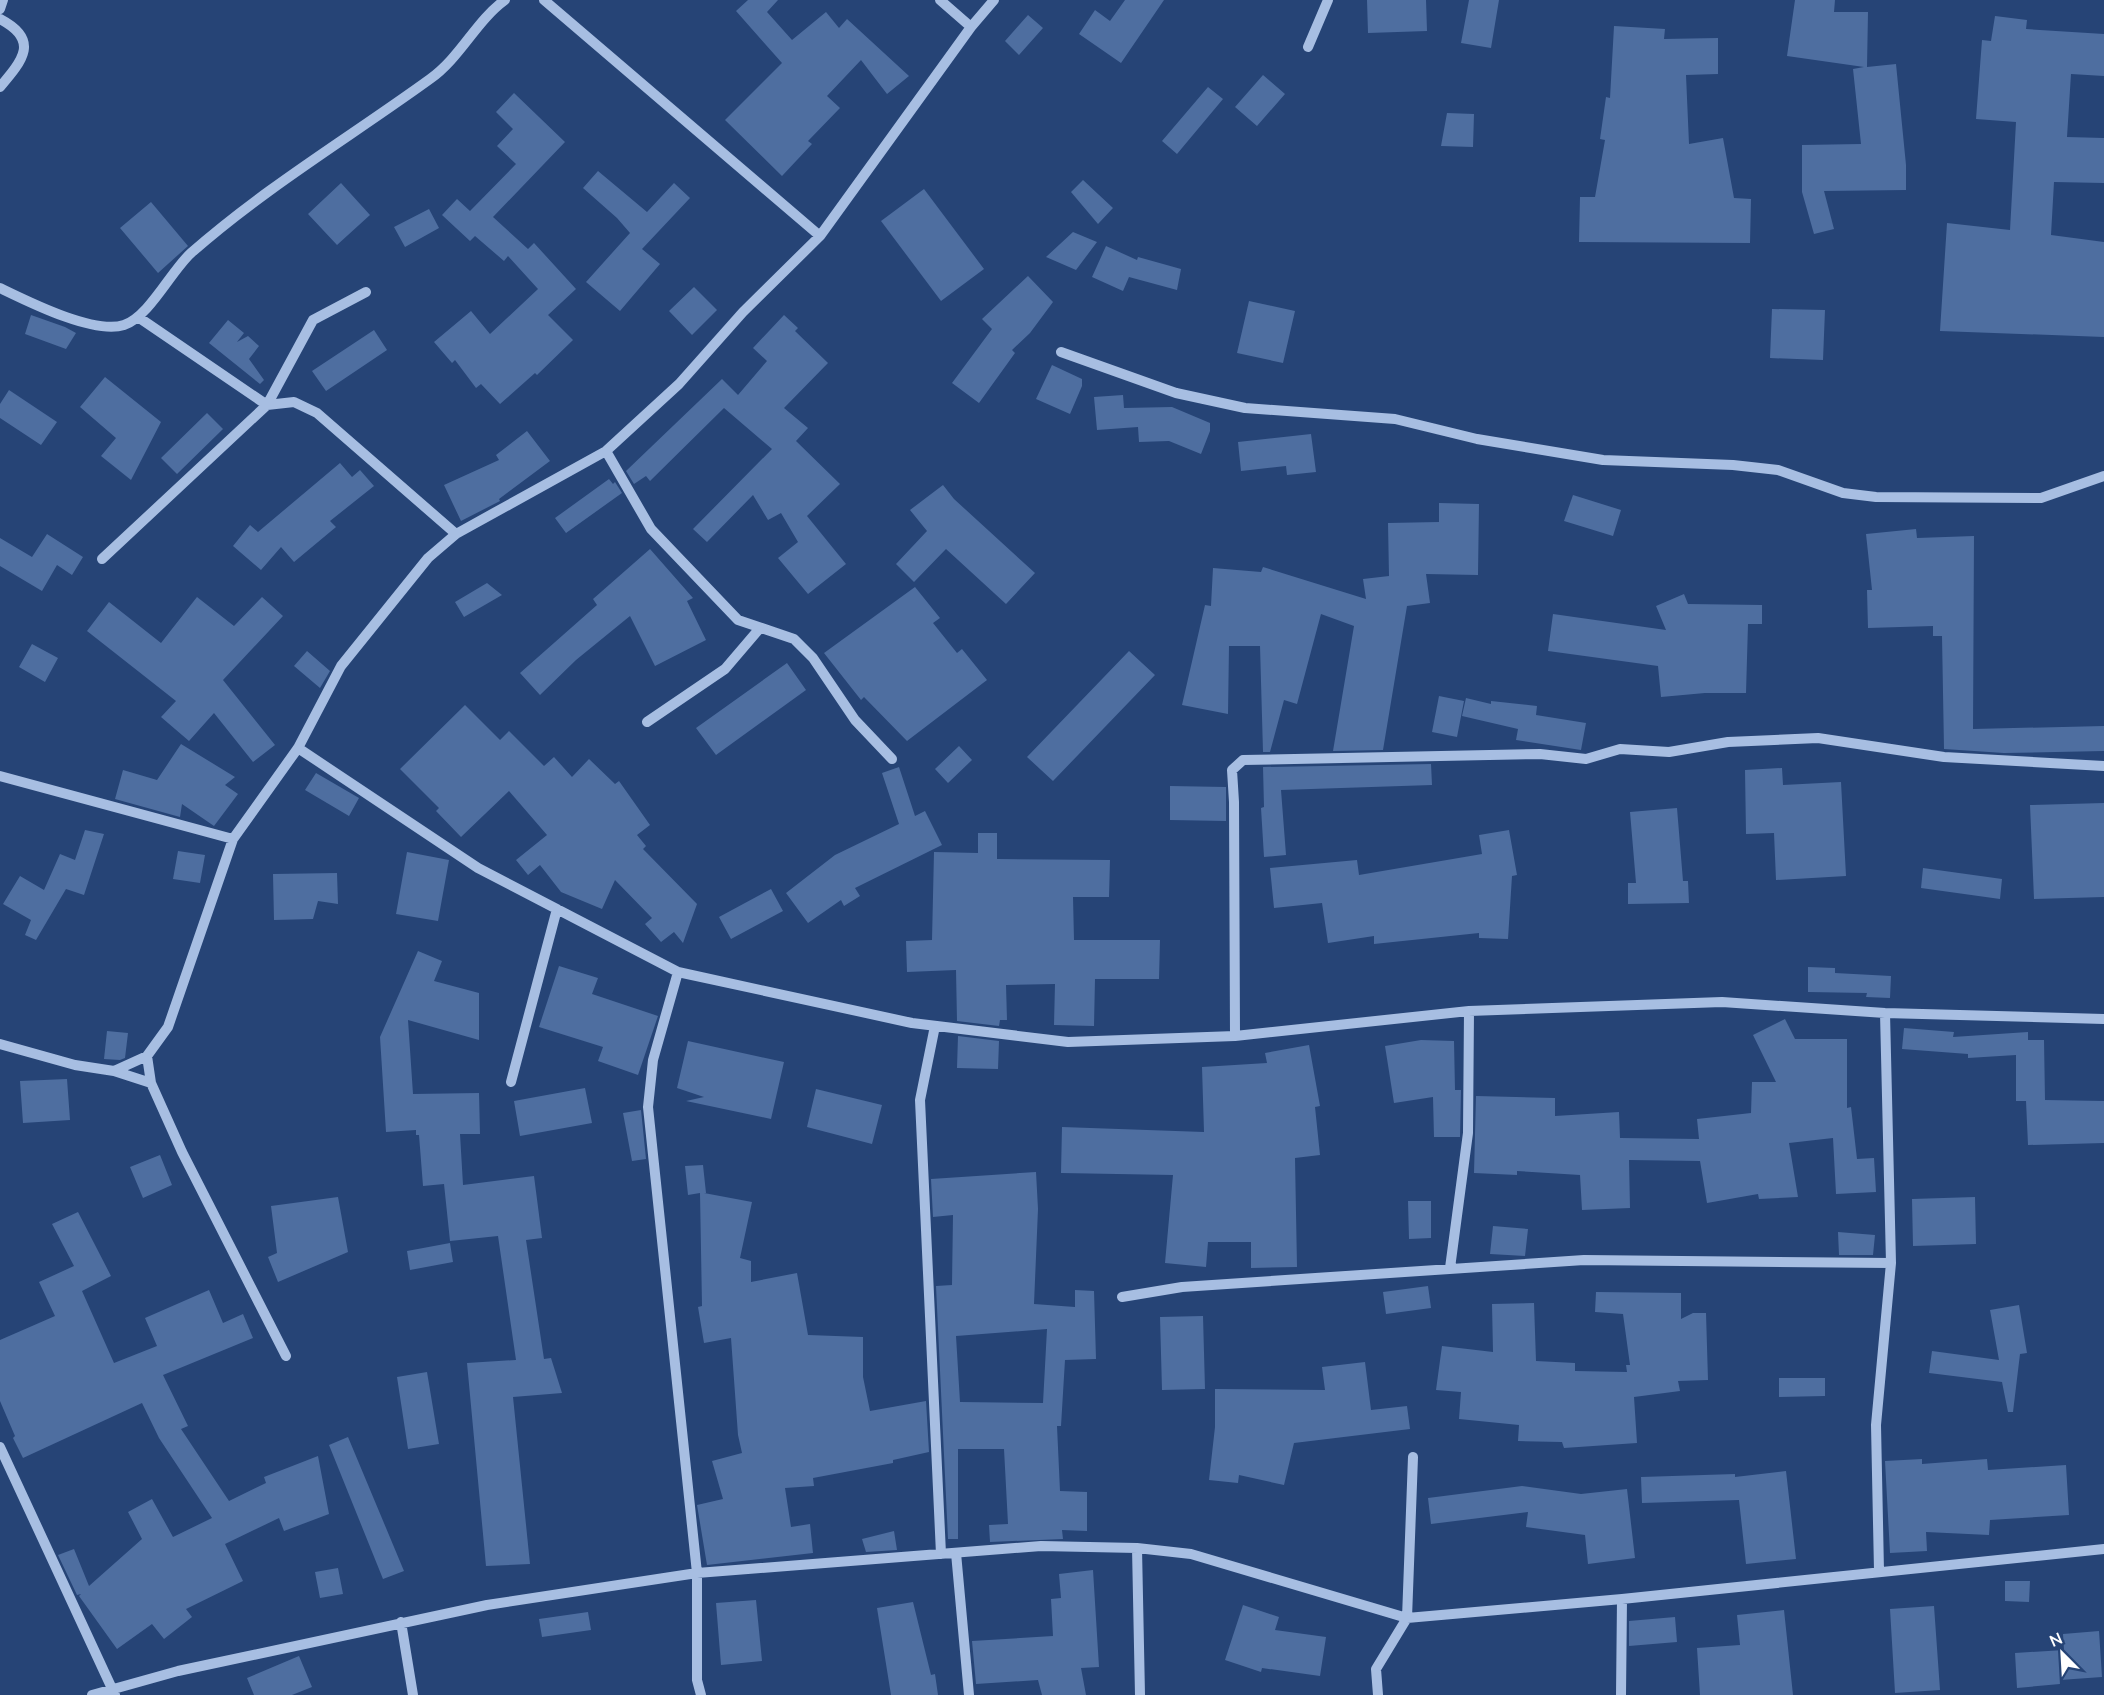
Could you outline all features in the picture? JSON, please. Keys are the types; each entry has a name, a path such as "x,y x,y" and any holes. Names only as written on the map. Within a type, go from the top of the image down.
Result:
{"street":[{"path":"0,9 3,0"},
{"path":"0,288 34,306 98,325 112,327 125,325 138,317 189,254 295,171 432,78 505,0"},
{"path":"544,0 820,236"},
{"path":"940,0 971,27"},
{"path":"114,1071 147,1056 168,1027 233,839 298,748 341,666 428,558 456,534 606,451 680,384 743,312 820,236 971,27 994,0"},
{"path":"1308,47 1328,0"},
{"path":"0,19 16,27 23,38 24,54 17,68 0,87"},
{"path":"102,559 267,405 313,320 366,292"},
{"path":"138,317 267,405 294,402 317,413 456,534"},
{"path":"1061,352 1176,393 1245,408 1395,419 1477,439 1603,460 1733,465 1778,470 1843,493 1865,496 2041,498 2104,476"},
{"path":"606,451 651,529 738,620 794,639 813,658 855,720 892,759"},
{"path":"647,722 725,669 760,628"},
{"path":"1235,1036 1232,770 1243,759 1540,754 1586,759 1620,749 1669,752 1728,742 1818,738 1944,757 2104,766"},
{"path":"298,748 478,868 678,972 935,1026 1068,1042 1235,1036 1469,1011 1722,1002 1885,1013 2104,1019"},
{"path":"0,776 233,839"},
{"path":"511,1082 557,909"},
{"path":"678,972 653,1060 648,1107 697,1573 697,1680 701,1695"},
{"path":"1450,1268 1468,1133 1469,1011"},
{"path":"1879,1571 1876,1425 1891,1263 1885,1013"},
{"path":"935,1026 920,1100 941,1554"},
{"path":"0,1044 75,1065 114,1071 151,1083"},
{"path":"147,1056 151,1083 182,1152 286,1356"},
{"path":"1122,1297 1182,1287 1584,1260 1891,1263"},
{"path":"0,1447 114,1691"},
{"path":"1378,1695 1376,1669 1407,1618 1413,1457"},
{"path":"92,1695 401,1622 487,1605 697,1573 1041,1546 1137,1548 1191,1554 1407,1618 1623,1599 2104,1549"},
{"path":"1137,1548 1140,1695"},
{"path":"956,1553 969,1695"},
{"path":"1622,1695 1623,1599"},
{"path":"401,1622 414,1695"}],"building":[{"path":"748,0 778,0 767,12 792,40 826,12 839,28 847,19 909,76 887,94 861,60 827,96 840,108 808,141 812,144 782,176 725,120 782,63 736,11"},
{"path":"1125,0 1164,0 1121,63 1079,34 1095,10 1110,21"},
{"path":"1367,0 1426,0 1427,31 1368,33"},
{"path":"1469,0 1499,0 1491,48 1461,43"},
{"path":"1795,0 1835,0 1834,12 1868,12 1867,67 1896,64 1906,165 1906,190 1824,191 1834,229 1814,234 1802,192 1802,145 1861,144 1853,69 1864,67 1787,56"},
{"path":"1028,15 1043,28 1019,55 1005,41"},
{"path":"1995,16 2027,20 2026,29 2104,34 2104,76 2071,74 2067,137 2104,138 2104,183 2054,182 2051,235 2104,242 2104,337 1940,331 1947,223 2010,230 2016,122 1976,119 1982,40 1991,41"},
{"path":"1614,26 1665,29 1664,39 1718,38 1718,74 1686,75 1689,144 1723,138 1734,198 1751,199 1750,243 1579,242 1580,197 1595,197 1605,140 1600,139 1606,97 1610,98"},
{"path":"1263,75 1285,94 1257,126 1235,107"},
{"path":"1208,87 1223,99 1177,154 1162,141"},
{"path":"514,93 565,142 493,217 528,249 534,243 576,289 548,315 573,340 537,375 535,373 500,404 481,384 476,388 455,360 452,363 434,342 471,311 490,334 538,289 508,256 504,261 475,236 470,241 442,215 457,199 470,211 516,164 497,146 513,129 496,112"},
{"path":"1447,113 1474,114 1473,147 1441,146"},
{"path":"598,171 647,212 674,183 690,198 642,249 660,264 620,311 586,282 630,233 617,218 583,188"},
{"path":"1083,180 1113,208 1098,224 1071,192"},
{"path":"341,183 370,215 337,245 308,214"},
{"path":"924,189 984,269 941,301 881,221"},
{"path":"151,202 188,246 158,273 120,228"},
{"path":"429,209 439,228 405,247 394,227"},
{"path":"1073,232 1097,242 1076,270 1046,257"},
{"path":"1106,246 1137,260 1138,257 1181,269 1177,290 1129,277 1123,291 1092,277"},
{"path":"1028,276 1053,302 1030,333 1012,350 1015,353 979,403 952,383 992,329 982,319"},
{"path":"694,287 717,310 692,335 669,311"},
{"path":"1249,301 1295,311 1283,363 1237,353"},
{"path":"1772,309 1825,310 1823,360 1770,358"},
{"path":"31,315 76,333 66,349 25,334"},
{"path":"784,315 798,328 795,331 828,363 784,408 808,428 796,441 840,484 807,516 846,564 808,594 778,558 798,542 781,513 768,520 753,495 707,542 693,529 772,449 724,408 650,481 646,476 634,484 626,471 722,379 738,395 767,361 753,348"},
{"path":"228,320 244,333 237,342 248,336 259,346 249,359 264,380 260,384 209,343"},
{"path":"374,330 387,350 326,391 312,371"},
{"path":"1052,365 1082,379 1082,386 1070,414 1036,399"},
{"path":"105,377 161,422 131,480 101,456 116,438 80,407"},
{"path":"9,390 57,422 41,445 0,418 0,404"},
{"path":"1123,395 1124,408 1172,407 1210,423 1210,431 1201,454 1169,441 1139,442 1138,427 1097,430 1094,397"},
{"path":"207,413 223,429 177,474 161,458"},
{"path":"527,431 550,461 499,499 500,501 461,521 444,485 499,460 496,455"},
{"path":"1311,434 1316,472 1287,475 1286,466 1241,471 1238,442"},
{"path":"340,463 352,477 360,470 374,486 330,521 336,527 294,562 281,547 261,570 233,546 250,525 258,532"},
{"path":"609,479 613,484 615,482 622,493 566,533 555,518"},
{"path":"943,485 954,499 1035,573 1006,604 946,549 914,582 896,564 927,531 910,510"},
{"path":"1573,495 1621,510 1613,536 1564,521"},
{"path":"1439,503 1479,504 1478,575 1426,574 1430,603 1407,606 1383,750 1333,751 1354,626 1321,614 1297,704 1284,700 1270,752 1263,752 1260,646 1229,646 1228,714 1182,705 1205,605 1211,606 1213,568 1261,572 1263,567 1366,599 1363,579 1389,576 1388,523 1439,522"},
{"path":"1916,529 1917,538 1974,536 1973,729 2104,726 2104,751 2004,753 1944,749 1942,636 1933,636 1933,626 1868,628 1867,590 1872,590 1866,534"},
{"path":"47,534 83,557 72,575 57,565 42,591 0,566 0,538 32,557"},
{"path":"650,549 693,598 687,601 706,640 655,666 630,616 576,660 540,695 520,673 597,605 593,599"},
{"path":"487,583 502,595 464,617 455,602"},
{"path":"915,587 940,618 933,623 957,653 962,649 987,680 907,741 864,697 861,700 824,653"},
{"path":"1684,594 1688,604 1762,605 1762,624 1748,624 1746,693 1705,693 1661,697 1658,666 1548,651 1553,614 1666,630 1656,606"},
{"path":"197,597 234,626 262,597 283,616 223,680 275,745 253,762 214,713 189,741 161,717 176,701 87,631 109,602 161,643"},
{"path":"32,644 58,658 45,682 19,667"},
{"path":"307,651 330,671 320,688 294,666"},
{"path":"1129,651 1155,675 1053,781 1027,757"},
{"path":"787,663 806,690 716,755 696,728"},
{"path":"1439,696 1464,701 1457,737 1432,732"},
{"path":"1466,698 1491,704 1491,701 1537,706 1536,715 1586,723 1581,750 1516,740 1518,729 1462,716"},
{"path":"465,705 500,740 509,731 544,766 554,757 572,777 589,759 615,784 619,781 650,825 637,835 646,846 643,849 697,904 683,943 674,932 661,942 645,924 652,918 615,880 602,909 561,892 540,865 528,875 516,860 547,835 509,791 461,837 436,811 439,808 400,769"},
{"path":"181,744 235,777 225,785 238,794 214,826 182,804 180,817 115,799 123,770 157,780"},
{"path":"959,746 972,760 948,783 935,769"},
{"path":"1431,764 1432,785 1281,790 1286,855 1264,857 1261,808 1264,807 1263,767"},
{"path":"899,767 915,816 925,811 942,845 855,888 860,896 844,906 841,900 808,923 786,893 835,855 899,824 882,773"},
{"path":"1782,768 1783,785 1841,782 1846,876 1776,880 1774,833 1746,834 1745,770"},
{"path":"316,773 359,798 349,816 305,790"},
{"path":"1170,786 1226,787 1226,821 1170,820"},
{"path":"2104,803 2104,897 2034,899 2030,805"},
{"path":"1677,808 1683,881 1688,881 1689,903 1628,904 1628,883 1636,883 1630,812"},
{"path":"85,830 104,834 84,895 66,889 36,940 25,935 31,920 3,904 20,876 44,890 60,854 75,860"},
{"path":"1509,830 1517,875 1512,876 1508,939 1479,938 1479,933 1374,944 1374,936 1328,943 1322,903 1274,908 1270,868 1357,860 1359,875 1482,854 1479,835"},
{"path":"978,833 997,833 997,859 1110,860 1109,897 1073,897 1074,940 1160,940 1159,979 1095,979 1094,1026 1054,1025 1055,984 1006,985 1007,1020 1000,1020 999,1026 957,1021 956,970 907,972 906,941 932,940 934,852 978,853"},
{"path":"178,851 205,855 200,883 173,879"},
{"path":"407,852 449,860 438,921 396,914"},
{"path":"1923,868 2002,879 2000,899 1921,888"},
{"path":"337,873 338,904 318,901 313,919 274,920 273,874"},
{"path":"771,889 783,911 731,939 719,917"},
{"path":"418,951 442,961 434,981 479,993 479,1040 408,1020 413,1094 479,1093 480,1134 460,1134 463,1185 534,1176 542,1238 526,1240 544,1359 551,1358 562,1393 513,1397 530,1564 486,1566 467,1363 516,1360 498,1236 450,1241 444,1184 423,1186 419,1135 416,1135 416,1130 386,1132 380,1037"},
{"path":"559,966 598,978 592,994 658,1016 638,1075 598,1061 603,1047 539,1027"},
{"path":"1808,967 1835,968 1835,973 1891,976 1890,998 1866,997 1867,993 1808,992"},
{"path":"1785,1019 1795,1039 1847,1039 1847,1108 1851,1107 1857,1159 1874,1158 1876,1192 1836,1194 1833,1138 1789,1143 1798,1197 1759,1199 1758,1194 1707,1203 1700,1161 1629,1160 1630,1208 1582,1210 1580,1175 1517,1171 1517,1175 1474,1173 1476,1096 1555,1098 1555,1116 1619,1112 1620,1138 1699,1139 1697,1119 1751,1113 1752,1082 1776,1082 1753,1035"},
{"path":"1904,1028 1954,1032 1953,1037 2028,1032 2028,1040 2044,1040 2045,1100 2104,1101 2104,1143 2028,1145 2026,1101 2016,1101 2016,1055 1968,1058 1968,1054 1902,1049"},
{"path":"107,1031 128,1033 125,1058 104,1059"},
{"path":"958,1036 999,1041 998,1069 957,1068"},
{"path":"1421,1040 1454,1041 1455,1090 1461,1090 1460,1137 1434,1137 1433,1097 1394,1103 1385,1046"},
{"path":"688,1041 784,1062 771,1119 686,1101 704,1097 677,1088"},
{"path":"1309,1045 1320,1106 1315,1107 1320,1155 1295,1158 1297,1267 1251,1268 1251,1242 1208,1242 1206,1267 1165,1263 1173,1175 1061,1173 1062,1127 1204,1132 1202,1067 1267,1063 1265,1053"},
{"path":"67,1079 70,1120 23,1123 20,1081"},
{"path":"585,1088 592,1123 520,1136 514,1101"},
{"path":"816,1089 882,1105 872,1144 807,1127"},
{"path":"641,1110 646,1159 632,1161 623,1113"},
{"path":"160,1155 172,1185 143,1198 130,1167"},
{"path":"703,1165 706,1193 704,1193 752,1202 740,1258 751,1261 751,1282 797,1273 808,1335 863,1337 863,1377 870,1411 926,1401 929,1452 893,1460 893,1463 813,1478 814,1486 785,1488 791,1527 810,1524 813,1553 707,1565 697,1505 723,1499 712,1461 742,1453 738,1435 731,1338 704,1343 698,1307 702,1306 700,1193 688,1195 685,1166"},
{"path":"1036,1172 1038,1209 1034,1304 1075,1307 1075,1290 1094,1291 1096,1359 1065,1360 1061,1426 1057,1426 1060,1491 1087,1492 1087,1531 1062,1530 1063,1539 990,1542 989,1525 1008,1524 1004,1449 958,1449 958,1539 948,1539 936,1286 952,1285 953,1215 933,1217 931,1179","holes":["1047,1329 1043,1403 960,1402 956,1336"]},
{"path":"338,1197 348,1252 278,1282 268,1257 277,1253 271,1206"},
{"path":"1975,1197 1976,1244 1913,1246 1912,1199"},
{"path":"1408,1201 1431,1201 1431,1238 1409,1239"},
{"path":"78,1212 111,1276 82,1291 114,1363 157,1346 145,1318 209,1290 223,1323 243,1314 253,1338 163,1375 188,1426 181,1429 229,1501 266,1483 264,1477 318,1456 329,1514 284,1531 279,1518 225,1544 243,1581 186,1609 192,1617 164,1639 152,1624 117,1649 79,1596 81,1594 77,1595 58,1555 74,1549 89,1586 142,1539 128,1512 152,1499 173,1537 212,1518 159,1438 142,1403 23,1458 13,1438 15,1436 0,1401 0,1340 55,1316 39,1282 74,1266 52,1224"},
{"path":"1493,1226 1528,1229 1525,1256 1490,1254"},
{"path":"1838,1232 1875,1235 1873,1255 1839,1255"},
{"path":"450,1243 453,1262 410,1270 407,1251"},
{"path":"1428,1286 1431,1308 1386,1314 1383,1292"},
{"path":"1596,1292 1681,1293 1681,1319 1693,1313 1706,1313 1708,1380 1678,1381 1680,1391 1634,1397 1637,1443 1564,1448 1562,1442 1518,1441 1519,1425 1459,1419 1461,1392 1436,1390 1442,1346 1493,1352 1492,1304 1534,1303 1536,1361 1575,1363 1575,1371 1627,1372 1626,1365 1630,1365 1623,1314 1595,1312"},
{"path":"2019,1305 2027,1353 2020,1354 2013,1412 2008,1412 2002,1382 1929,1373 1932,1351 1999,1360 1990,1310"},
{"path":"1203,1316 1205,1389 1162,1390 1160,1317"},
{"path":"1365,1362 1371,1410 1407,1406 1410,1429 1294,1443 1284,1485 1239,1475 1238,1483 1209,1480 1215,1427 1215,1389 1325,1390 1322,1367"},
{"path":"427,1372 439,1444 408,1449 397,1377"},
{"path":"1779,1378 1825,1378 1825,1396 1779,1397"},
{"path":"348,1437 404,1571 383,1579 329,1445"},
{"path":"1922,1459 1922,1464 1987,1459 1988,1470 2066,1465 2069,1515 1990,1520 1989,1535 1926,1532 1927,1551 1890,1553 1885,1461"},
{"path":"1786,1471 1796,1559 1746,1564 1739,1500 1642,1503 1641,1477 1735,1474 1735,1477"},
{"path":"1522,1486 1581,1494 1627,1489 1635,1558 1588,1564 1585,1535 1526,1527 1528,1512 1431,1524 1428,1498"},
{"path":"894,1531 897,1550 866,1552 862,1539"},
{"path":"338,1568 343,1594 320,1598 315,1572"},
{"path":"1093,1570 1099,1667 1081,1668 1086,1695 1042,1695 1038,1680 976,1684 972,1641 1053,1636 1051,1599 1061,1598 1059,1574"},
{"path":"2005,1581 2030,1581 2029,1602 2005,1601"},
{"path":"756,1600 762,1661 721,1665 716,1603"},
{"path":"913,1602 931,1675 935,1674 938,1695 891,1695 877,1608"},
{"path":"1243,1605 1279,1617 1275,1630 1326,1637 1320,1676 1262,1668 1261,1672 1225,1660"},
{"path":"1934,1606 1940,1690 1895,1693 1890,1609"},
{"path":"1784,1610 1793,1695 1700,1695 1697,1648 1740,1645 1737,1615"},
{"path":"588,1612 591,1630 542,1637 539,1619"},
{"path":"1675,1617 1677,1642 1629,1646 1629,1621"},
{"path":"2099,1631 2102,1677 2060,1680 2060,1684 2017,1688 2015,1653 2064,1650 2063,1634"},
{"path":"299,1656 312,1687 292,1695 254,1695 247,1678"}]}
